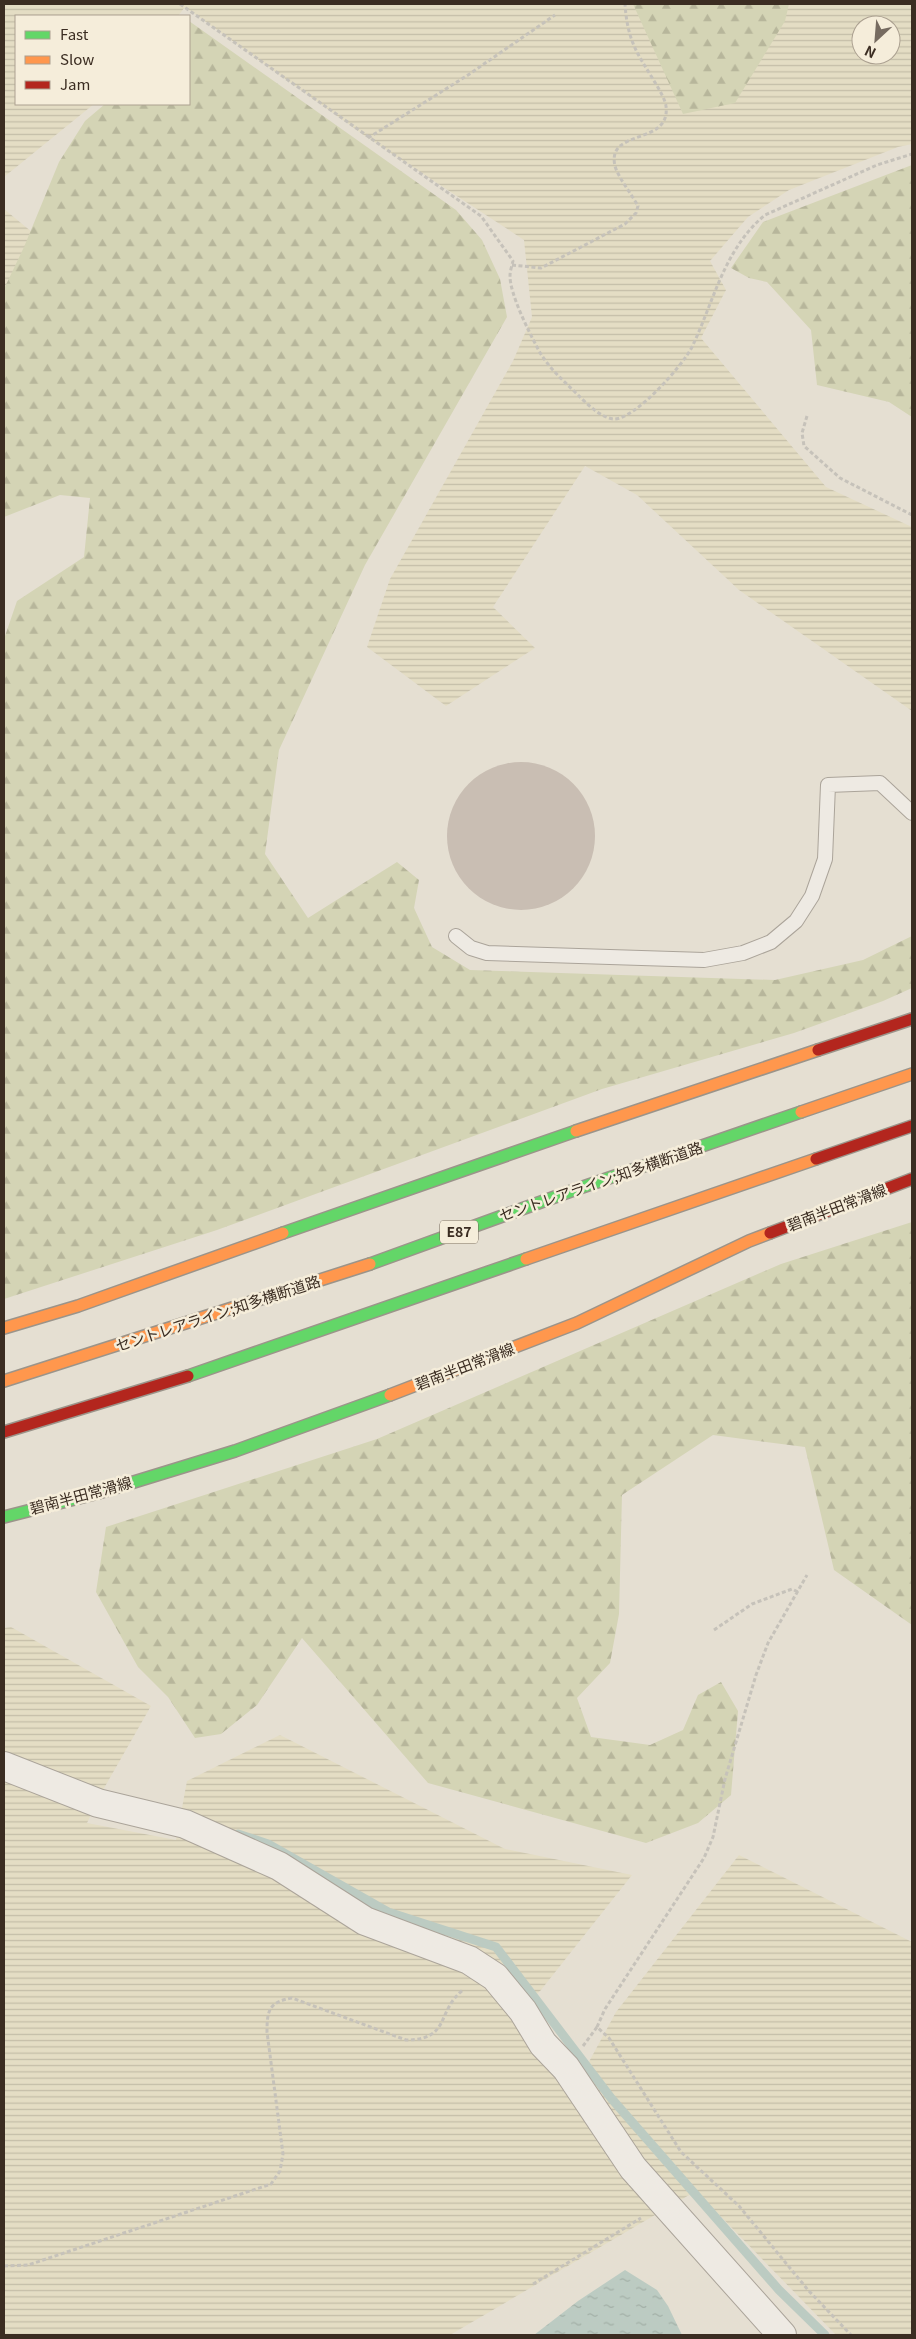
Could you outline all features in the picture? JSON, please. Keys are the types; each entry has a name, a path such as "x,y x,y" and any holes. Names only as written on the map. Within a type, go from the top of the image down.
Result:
{"main road":[{"path":"4,1328 78,1306 482,1162 912,1019"},
{"name":"セントレアライン;知多横断道路","path":"4,1381 346,1273 574,1190 912,1074"},
{"path":"4,1432 162,1385 912,1126"},
{"name":"碧南半田常滑線","path":"4,1516 98,1492 235,1451 446,1375 577,1323 749,1241 912,1179"}],"street":[{"path":"4,1766 98,1803 186,1824 279,1866 364,1921 469,1960 495,1977 523,2011 543,2044 566,2068 633,2168 782,2335"}],"lane":[{"path":"456,936 471,948 487,954 704,960 744,953 771,942 796,921 812,896 825,859 828,785 880,783 912,813"}],"path":[{"path":"180,4 481,216 514,261 510,276 522,318 546,364 587,403 603,415 613,419 627,416 640,406 682,365 692,347 723,271 753,225 764,215 877,164 912,154"},
{"path":"512,265 541,268 624,224 636,213 638,206 615,166 615,152 621,144 658,130 665,117 666,105 636,51 627,25 625,4"},
{"path":"368,138 468,75 555,15"},
{"path":"807,416 802,433 804,446 840,478 912,515"},
{"path":"566,2068 597,2028 605,2009 704,1858 713,1837 725,1780 756,1675 768,1643 807,1575"},
{"path":"714,1630 752,1604 792,1589 798,1592"},
{"path":"4,2266 28,2265 271,2184 280,2171 283,2154 266,2032 266,2018 270,2008 280,2000 292,1998 406,2040 423,2040 432,2035 460,1992 488,1973"},
{"path":"597,2028 608,2038 680,2152 739,2206 808,2290 851,2335"},
{"path":"533,2284 664,2204"}],"shaded area":[{"path":"4,4 912,4 912,144 898,147 789,190 748,217 710,261 726,290 701,338 826,487 912,527 912,711 739,590 637,495 585,466 493,607 535,648 446,706 367,647 390,579 513,361 532,317 524,240 368,138 185,7 179,15 15,15 15,105 93,105 4,177"},
{"path":"4,209 38,237 4,310"},
{"path":"11,1627 151,1706 103,1790 87,1823 176,1840 187,1781 280,1735 505,1849 632,1875 541,1990 514,2017 572,2093 616,2012 739,1855 912,1942 912,2335 836,2335 696,2191 450,2335 4,2335 4,1628"}],"green space":[{"path":"633,4 789,4 785,21 735,103 683,114"},
{"path":"190,22 456,210 482,240 500,279 507,317 365,565 279,750 265,854 308,918 397,862 419,880 414,908 432,947 470,970 775,980 863,960 912,936 912,988 883,1001 794,1033 602,1089 217,1230 4,1299 4,639 17,601 84,557 90,498 60,495 4,517 4,289 24,247 59,162 85,121 104,105 190,105"},
{"path":"912,165 912,417 889,402 817,385 811,330 767,282 749,278 731,268 763,222"},
{"path":"912,1222 912,1625 834,1570 805,1447 713,1435 622,1495 619,1614 610,1663 577,1698 591,1737 650,1745 683,1730 698,1695 721,1682 738,1711 731,1795 698,1823 646,1843 428,1783 302,1638 257,1705 221,1734 195,1738 168,1697 138,1667 96,1592 106,1527 377,1439 781,1264"}],"water":[{"path":"625,2270 657,2290 668,2306 682,2335 534,2335 578,2301"}],"building":[{"path":"521,762 535,763 549,768 562,774 573,784 583,795 589,808 594,822 594,850 589,864 583,877 573,888 562,898 549,904 535,909 521,910 507,909 493,904 480,898 469,888 459,877 453,864 448,850 447,836 448,822 453,808 459,795 469,784 480,774 493,768 507,763"}],"waterway":[{"path":"238,1834 268,1844 388,1912 496,1947 611,2098 779,2290 825,2335"}],"traffic: fast":[{"path":"370,1264 574,1190 801,1112"},
{"path":"283,1233 576,1131"},
{"path":"188,1376 526,1259"},
{"path":"4,1517 98,1493 235,1451 390,1395"}],"traffic: slow":[{"path":"576,1131 818,1050"},
{"path":"801,1112 912,1074"},
{"path":"526,1259 816,1159"},
{"path":"4,1328 78,1306 283,1233"},
{"path":"390,1395 577,1323 749,1241 770,1233"},
{"path":"4,1381 370,1264"}],"traffic: jam":[{"path":"818,1050 912,1019"},
{"path":"816,1159 912,1126"},
{"path":"770,1233 912,1179"},
{"path":"4,1432 188,1376"}]}
